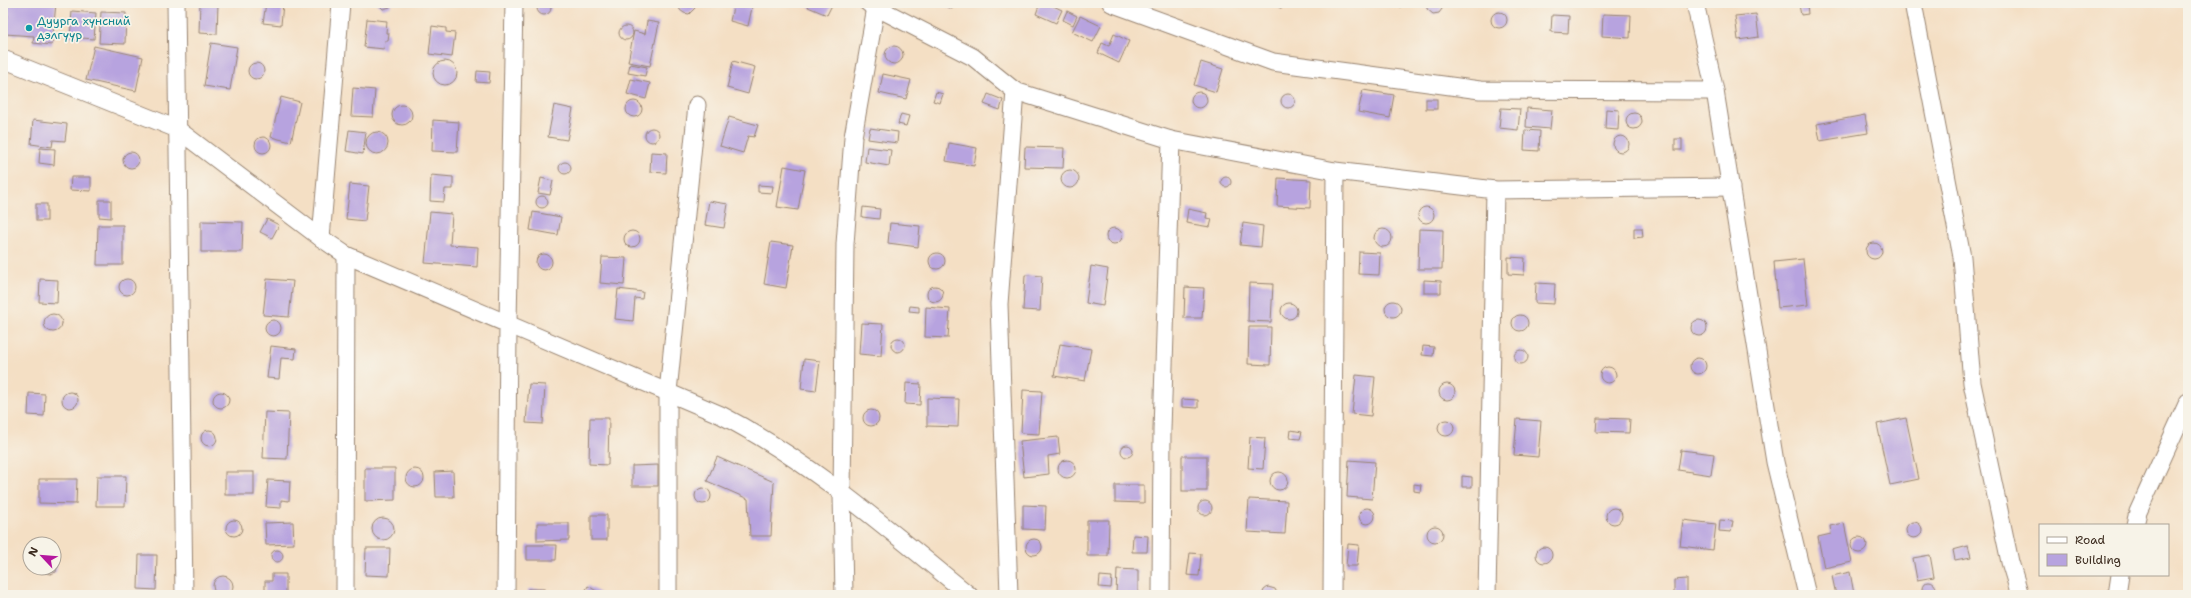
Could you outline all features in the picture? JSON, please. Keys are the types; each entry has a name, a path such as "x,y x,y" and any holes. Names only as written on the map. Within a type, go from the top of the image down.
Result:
{"street":[{"path":"176,3 184,595"},
{"path":"321,238 341,3"},
{"path":"506,595 508,323 514,3"},
{"path":"1111,3 1273,62 1480,90 1715,90"},
{"path":"1695,3 1715,90 1775,462 1807,595"},
{"path":"1913,3 1962,257 1972,383 2010,562 2020,595"},
{"path":"844,595 842,494 846,237 853,137 872,5 973,57 1015,91 1171,140 1335,171 1495,190 1730,187"},
{"path":"3,59 177,130 346,255 721,415 760,435 793,457 842,494 969,595"},
{"path":"1009,595 999,304 1015,91"},
{"path":"668,595 668,392 697,105"},
{"path":"1161,595 1162,430 1171,140"},
{"path":"1332,595 1335,171"},
{"path":"1487,595 1495,190"},
{"path":"345,595 346,255"},
{"path":"2135,524 2138,512 2188,402"},
{"path":"2117,595 2120,576"}],"building":[{"path":"544,1 549,3 551,8 549,13 544,15 539,13 537,8 539,3"},
{"name":"Дуурга хүнсний дэлгүүр","path":"8,3 56,3 52,45 33,43 34,36 5,34"},
{"path":"200,3 218,3 217,34 199,33"},
{"path":"266,3 283,3 281,25 263,23"},
{"path":"377,3 392,3 390,7 383,9"},
{"path":"678,3 695,3 695,8 689,14 684,13 680,10"},
{"path":"734,3 753,3 748,26 730,21"},
{"path":"810,3 833,3 827,15 808,7"},
{"path":"940,3 955,3 952,9"},
{"path":"1040,3 1047,3 1062,10 1056,23 1036,14"},
{"path":"1274,3 1289,3 1285,7 1280,8"},
{"path":"1379,3 1401,3 1401,7"},
{"path":"1427,3 1442,3 1442,9 1439,13 1433,14 1427,9"},
{"path":"1807,4 1808,14 1801,15 1799,5"},
{"path":"72,11 96,13 94,39 70,37"},
{"path":"1067,11 1077,16 1073,25 1063,20"},
{"path":"101,12 126,13 125,44 99,43"},
{"path":"1499,12 1505,14 1507,20 1505,26 1499,28 1493,26 1491,20 1493,14"},
{"path":"1603,14 1631,15 1630,38 1602,36"},
{"path":"1756,14 1759,37 1738,40 1735,16"},
{"path":"1552,15 1569,16 1568,33 1551,32"},
{"path":"1080,16 1101,26 1093,42 1072,32"},
{"path":"367,19 387,21 386,33 389,33 388,41 385,41 384,49 364,47"},
{"path":"647,21 659,23 650,66 628,62 634,31 645,34"},
{"path":"432,26 446,28 446,32 455,33 452,57 429,54"},
{"path":"626,26 631,28 633,33 631,38 626,40 621,38 619,33 621,28"},
{"path":"1114,34 1129,41 1119,63 1098,53 1102,43 1109,46"},
{"path":"211,43 237,47 230,90 204,86"},
{"path":"94,46 143,57 136,91 86,80"},
{"path":"894,46 900,49 903,55 900,61 894,64 888,61 885,55 888,49"},
{"path":"445,61 453,65 457,73 453,81 445,85 437,81 433,73 437,65"},
{"path":"733,61 755,67 748,94 727,88"},
{"path":"1201,62 1223,69 1216,92 1194,85"},
{"path":"253,63 259,63 264,68 262,77 259,79 253,79 248,74 248,68"},
{"path":"630,64 647,67 645,76 628,73"},
{"path":"477,71 490,72 489,83 476,82"},
{"path":"883,74 911,80 906,99 879,93"},
{"path":"631,79 650,83 646,99 627,94"},
{"path":"353,88 375,90 373,117 351,116"},
{"path":"1363,90 1394,95 1390,118 1358,112"},
{"path":"936,92 943,94 940,103 933,101"},
{"path":"1199,92 1205,94 1207,100 1205,106 1199,108 1193,106 1191,100 1193,94"},
{"path":"988,94 1003,100 1000,110 984,104"},
{"path":"1285,94 1291,94 1295,98 1295,104 1291,108 1285,108 1281,104 1281,98"},
{"path":"281,97 300,102 291,142 271,137"},
{"path":"1426,99 1437,99 1437,109 1426,109"},
{"path":"634,101 641,106 642,109 637,116 634,117 627,112 626,109 631,102"},
{"path":"402,105 409,108 412,115 409,122 402,125 395,122 392,115 395,108"},
{"path":"554,105 573,109 567,140 548,137"},
{"path":"1501,108 1520,109 1518,130 1499,128"},
{"path":"1527,108 1552,110 1550,129 1526,127"},
{"path":"1606,109 1619,110 1618,130 1605,129"},
{"path":"1634,113 1640,115 1642,121 1640,127 1634,129 1628,127 1626,121 1628,115"},
{"path":"901,114 909,116 906,126 898,124"},
{"path":"1865,115 1868,133 1820,141 1817,124"},
{"path":"729,117 758,125 754,137 748,136 743,153 720,146"},
{"path":"33,120 67,124 65,141 53,140 52,147 31,144"},
{"path":"433,120 459,122 457,152 432,151"},
{"path":"652,128 657,130 659,135 657,140 652,142 647,140 645,135 647,130"},
{"path":"870,128 898,132 897,143 868,139"},
{"path":"349,130 366,132 363,154 346,151"},
{"path":"1525,130 1540,131 1539,151 1524,150"},
{"path":"377,132 385,135 388,143 385,151 377,154 369,151 366,143 369,135"},
{"path":"1618,136 1624,136 1629,141 1627,150 1624,152 1618,152 1613,147 1613,141"},
{"path":"260,137 266,137 271,142 269,151 266,153 260,153 255,148 255,142"},
{"path":"1675,139 1682,139 1682,150 1675,150"},
{"path":"949,143 977,148 974,166 946,161"},
{"path":"867,147 891,150 889,166 865,162"},
{"path":"1025,147 1064,148 1063,168 1024,167"},
{"path":"40,148 55,149 54,165 39,163"},
{"path":"131,152 137,154 139,160 137,166 131,168 125,166 123,160 125,154"},
{"path":"651,152 667,153 666,173 650,172"},
{"path":"565,162 569,164 571,168 569,172 565,174 561,172 559,168 561,164"},
{"path":"784,166 805,170 798,210 777,207"},
{"path":"1070,170 1076,173 1079,179 1076,185 1070,188 1064,185 1061,179 1064,173"},
{"path":"431,175 453,177 453,189 445,189 444,202 430,201"},
{"path":"71,177 91,177 91,191 70,190"},
{"path":"1226,177 1231,182 1226,187 1221,182"},
{"path":"541,178 553,181 550,195 538,193"},
{"path":"1278,178 1311,180 1310,208 1277,206"},
{"path":"350,184 369,186 365,221 346,219"},
{"path":"758,185 773,186 772,193 758,192"},
{"path":"544,196 547,197 547,207 540,208 537,207 536,200 537,197"},
{"path":"99,200 111,200 111,218 99,217"},
{"path":"709,201 728,204 724,228 705,225"},
{"path":"36,204 47,204 47,221 36,221"},
{"path":"863,207 880,209 879,219 862,217"},
{"path":"1423,207 1429,207 1434,212 1432,221 1429,223 1423,223 1418,218 1418,212"},
{"path":"1188,209 1207,213 1206,218 1212,219 1210,227 1186,223"},
{"path":"430,212 452,214 450,245 478,247 477,267 425,263"},
{"path":"533,212 561,217 558,235 530,230"},
{"path":"267,219 279,225 272,238 260,232"},
{"path":"201,221 243,222 242,252 201,252"},
{"path":"890,223 920,226 918,247 888,243"},
{"path":"1243,223 1263,226 1261,247 1240,245"},
{"path":"98,225 123,225 123,265 97,265"},
{"path":"1114,228 1120,230 1122,236 1120,242 1114,244 1108,242 1106,236 1108,230"},
{"path":"1634,228 1642,228 1643,237 1634,238"},
{"path":"1383,229 1389,232 1392,238 1389,244 1383,247 1377,244 1374,238 1377,232"},
{"path":"1419,229 1443,230 1442,269 1418,269"},
{"path":"632,231 639,236 640,239 635,246 632,247 625,242 624,239 629,232"},
{"path":"771,242 793,245 786,288 764,284"},
{"path":"1871,243 1877,243 1882,248 1880,257 1877,259 1871,259 1866,254 1866,248"},
{"path":"1359,252 1380,253 1379,275 1358,274"},
{"path":"937,253 943,255 945,261 943,267 937,269 931,267 929,261 931,255"},
{"path":"544,254 551,259 552,262 547,269 544,270 537,265 536,262 541,255"},
{"path":"602,257 626,258 624,285 600,283"},
{"path":"1508,257 1525,258 1524,275 1508,274"},
{"path":"1803,259 1808,305 1778,308 1774,262"},
{"path":"1091,266 1108,269 1103,306 1086,303"},
{"path":"1025,275 1042,276 1040,311 1023,310"},
{"path":"40,279 58,280 57,303 39,302"},
{"path":"124,279 130,279 135,284 133,293 130,295 124,295 119,290 119,284"},
{"path":"267,279 293,281 289,317 263,315"},
{"path":"1424,280 1441,281 1441,293 1424,293"},
{"path":"1249,283 1273,284 1271,322 1248,321"},
{"path":"1536,283 1555,284 1554,304 1535,303"},
{"path":"932,286 938,286 943,291 941,300 938,302 932,302 927,297 927,291"},
{"path":"1185,287 1204,288 1202,318 1184,318"},
{"path":"618,289 643,292 642,299 635,298 633,321 615,319"},
{"path":"1393,301 1400,306 1401,309 1396,316 1393,317 1386,312 1385,309 1390,302"},
{"path":"1289,303 1295,305 1297,311 1295,317 1289,319 1283,317 1281,311 1283,305"},
{"path":"910,306 919,307 919,312 909,311"},
{"path":"926,307 950,309 948,338 925,337"},
{"path":"53,314 59,317 62,323 59,329 53,332 47,329 44,323 47,317"},
{"path":"1517,315 1523,315 1528,320 1526,329 1523,331 1517,331 1512,326 1512,320"},
{"path":"270,320 276,320 281,325 279,334 276,336 270,336 265,331 265,325"},
{"path":"1699,320 1705,322 1707,328 1705,334 1699,336 1693,334 1691,328 1693,322"},
{"path":"861,323 883,324 881,356 859,354"},
{"path":"1249,327 1271,327 1270,365 1248,364"},
{"path":"898,338 903,340 905,345 903,350 898,352 893,350 891,345 893,340"},
{"path":"1060,344 1091,349 1085,381 1054,376"},
{"path":"271,346 296,349 295,359 281,358 279,379 267,378"},
{"path":"1423,346 1434,347 1433,356 1422,355"},
{"path":"1518,350 1524,350 1528,354 1528,360 1524,364 1518,364 1514,360 1514,354"},
{"path":"1698,358 1704,360 1706,366 1704,372 1698,374 1692,372 1690,366 1692,360"},
{"path":"804,359 820,361 816,391 801,389"},
{"path":"1608,367 1614,369 1616,375 1614,381 1608,383 1602,381 1600,375 1602,369"},
{"path":"1356,375 1375,377 1371,416 1352,414"},
{"path":"906,383 921,384 920,405 905,404"},
{"path":"529,384 545,385 543,424 526,423"},
{"path":"1447,384 1454,389 1455,392 1450,399 1447,400 1440,395 1439,392 1444,385"},
{"path":"1023,390 1042,391 1039,434 1021,433"},
{"path":"70,392 77,397 78,400 73,407 70,408 63,403 62,400 67,393"},
{"path":"221,392 227,394 229,400 227,406 221,408 215,406 213,400 215,394"},
{"path":"29,393 45,394 44,416 28,415"},
{"path":"927,398 959,399 958,427 927,426"},
{"path":"1182,399 1198,400 1198,408 1182,407"},
{"path":"871,410 877,412 879,418 877,424 871,426 865,424 863,418 865,412"},
{"path":"265,412 289,413 287,459 263,458"},
{"path":"590,418 609,418 608,465 589,464"},
{"path":"1597,418 1630,419 1629,433 1596,432"},
{"path":"1906,418 1919,479 1890,485 1877,424"},
{"path":"1517,419 1541,421 1538,457 1514,455"},
{"path":"1443,420 1449,420 1454,425 1452,434 1449,436 1443,436 1438,431 1438,425"},
{"path":"209,430 216,435 217,438 212,445 209,446 202,441 201,438 206,431"},
{"path":"1291,430 1302,432 1300,439 1290,438"},
{"path":"1058,437 1060,454 1048,456 1049,474 1024,477 1020,441"},
{"path":"1250,437 1265,438 1263,469 1248,468"},
{"path":"1125,445 1129,445 1133,451 1129,457 1125,457 1121,453 1121,449"},
{"path":"1681,450 1714,454 1711,475 1678,470"},
{"path":"1182,456 1207,456 1207,491 1182,491"},
{"path":"717,457 774,482 771,536 750,536 748,499 707,481"},
{"path":"1067,460 1073,463 1076,469 1073,475 1067,478 1061,475 1058,469 1061,463"},
{"path":"1349,460 1375,462 1372,499 1347,497"},
{"path":"658,465 658,486 632,486 632,466"},
{"path":"365,468 395,468 395,500 365,501"},
{"path":"415,469 421,472 424,478 421,484 415,487 409,484 406,478 409,472"},
{"path":"453,471 454,497 436,497 435,472"},
{"path":"225,472 254,472 254,495 225,495"},
{"path":"1279,472 1285,475 1288,481 1285,487 1279,490 1273,487 1270,481 1273,475"},
{"path":"97,476 126,476 125,506 96,506"},
{"path":"1462,476 1472,477 1472,487 1462,487"},
{"path":"39,479 77,479 76,504 39,503"},
{"path":"268,480 290,481 289,501 281,500 281,508 266,507"},
{"path":"1414,484 1421,485 1420,492 1414,491"},
{"path":"1115,485 1144,485 1144,503 1115,502"},
{"path":"700,488 706,488 711,493 709,502 706,504 700,504 695,499 695,493"},
{"path":"1249,499 1287,501 1285,534 1247,532"},
{"path":"1202,501 1208,501 1212,505 1212,511 1208,515 1202,515 1198,511 1198,505"},
{"path":"1023,505 1046,506 1045,530 1023,529"},
{"path":"1367,508 1373,510 1375,516 1373,522 1367,524 1361,522 1359,516 1361,510"},
{"path":"1614,508 1620,510 1622,516 1620,522 1614,524 1608,522 1606,516 1608,510"},
{"path":"591,515 607,515 607,540 591,540"},
{"path":"383,518 391,521 394,529 391,537 383,540 375,537 372,529 375,521"},
{"path":"234,520 241,525 242,528 237,535 234,536 227,531 226,528 231,521"},
{"path":"1087,520 1109,520 1108,556 1087,556"},
{"path":"1683,520 1716,524 1713,550 1680,546"},
{"path":"1720,520 1733,521 1731,532 1719,531"},
{"path":"293,522 294,544 266,545 265,523"},
{"path":"1914,522 1920,524 1922,530 1920,536 1914,538 1908,536 1906,530 1908,524"},
{"path":"537,523 569,523 569,540 537,541"},
{"path":"1844,523 1852,562 1824,568 1818,537 1831,534 1830,526"},
{"path":"1432,526 1438,526 1443,531 1441,540 1438,542 1432,542 1427,537 1427,531"},
{"path":"1133,535 1148,536 1147,552 1132,552"},
{"path":"1859,537 1865,539 1867,545 1865,551 1859,553 1853,551 1851,545 1853,539"},
{"path":"1031,539 1037,539 1042,544 1040,553 1037,555 1031,555 1026,550 1026,544"},
{"path":"1348,544 1359,545 1357,566 1346,566"},
{"path":"527,545 557,545 556,560 527,560"},
{"path":"1968,546 1971,557 1955,560 1953,550"},
{"path":"1544,547 1550,549 1552,555 1550,561 1544,563 1538,561 1536,555 1538,549"},
{"path":"366,548 390,548 389,576 365,575"},
{"path":"279,550 282,551 282,561 275,562 272,561 271,554 272,551"},
{"path":"1190,553 1201,554 1199,576 1187,575"},
{"path":"139,555 157,555 156,590 138,589"},
{"path":"1930,555 1934,577 1917,580 1913,558"},
{"path":"1117,569 1138,570 1138,595 1116,595"},
{"path":"1850,572 1854,594 1836,595 1832,576"},
{"path":"272,574 286,574 286,595 265,595 265,581 272,581"},
{"path":"219,576 227,576 233,582 233,590 227,596 219,596 213,590 213,582"},
{"path":"1100,576 1112,577 1111,588 1099,587"},
{"path":"1687,579 1687,594 1674,595 1674,580"},
{"path":"1926,582 1932,582 1936,586 1936,592 1932,596 1926,596 1922,592 1922,586"},
{"path":"588,586 600,593 600,595 583,595"},
{"path":"1268,587 1275,589 1278,595 1262,595 1264,590"},
{"path":"528,589 544,589 544,595 528,595"}],"place":[{"name":"Дуурга хүнсний дэлгүүр","path":"29,28"}]}
